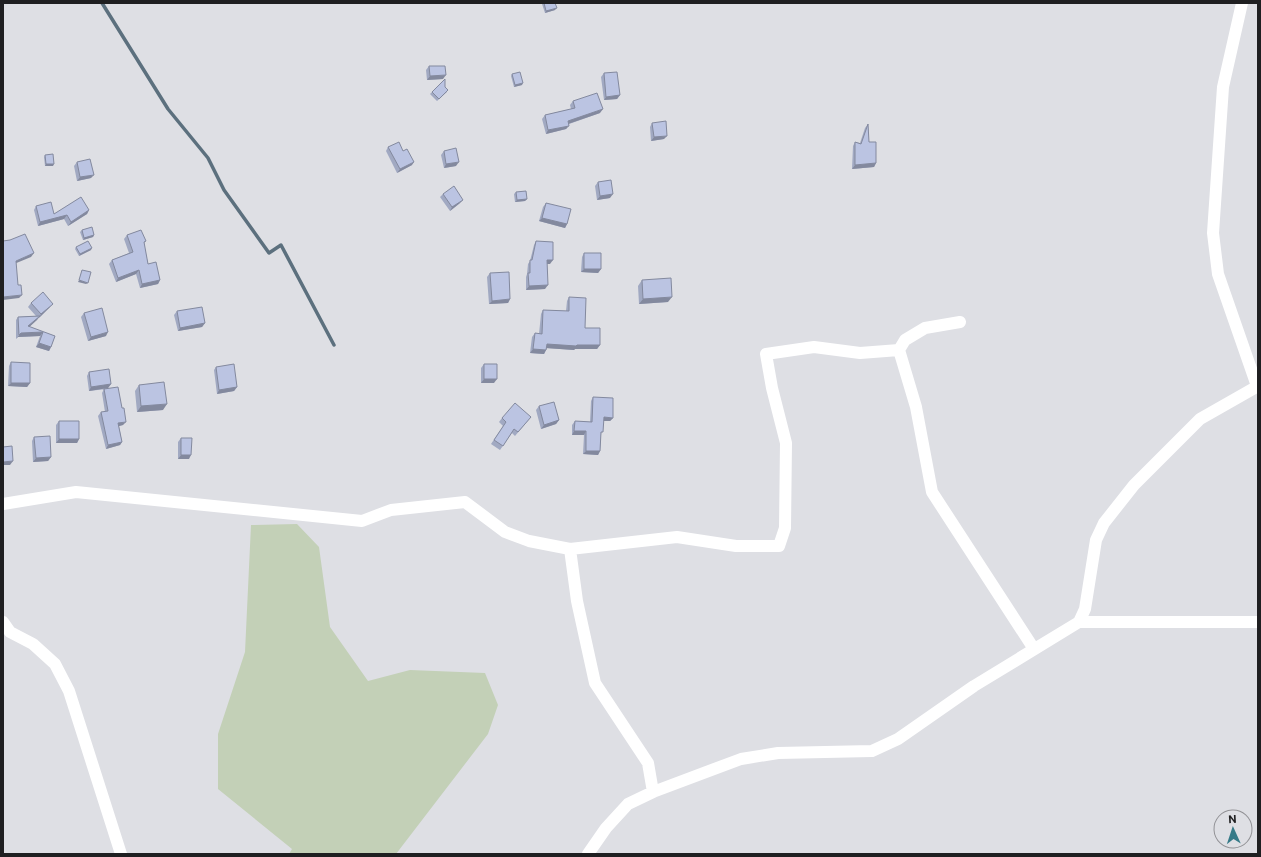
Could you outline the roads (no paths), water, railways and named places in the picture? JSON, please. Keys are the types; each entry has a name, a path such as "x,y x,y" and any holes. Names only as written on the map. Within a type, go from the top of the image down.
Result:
{"street":[{"path":"1079,622 1085,609 1096,540 1104,522 1134,485 1200,419 1258,386 1218,274 1213,233 1223,87 1242,3"},
{"path":"960,322 925,328 905,340 899,350 916,407 932,492 1034,649"},
{"path":"3,504 76,492 362,521 390,510 464,502 504,532 529,541 570,549 676,537 736,546 779,546 785,528 786,443 772,388 766,354 814,347 860,353 899,350"},
{"path":"570,549 577,601 595,683 648,763 653,792"},
{"path":"3,622 10,632 33,644 55,664 69,691 121,854"},
{"path":"588,854 606,828 628,804 653,792 741,759 778,753 872,751 898,740 974,686 1079,622 1258,622"}],"waterway":[{"path":"102,3 168,109 208,158 224,190 269,253 281,245 334,345"}]}
